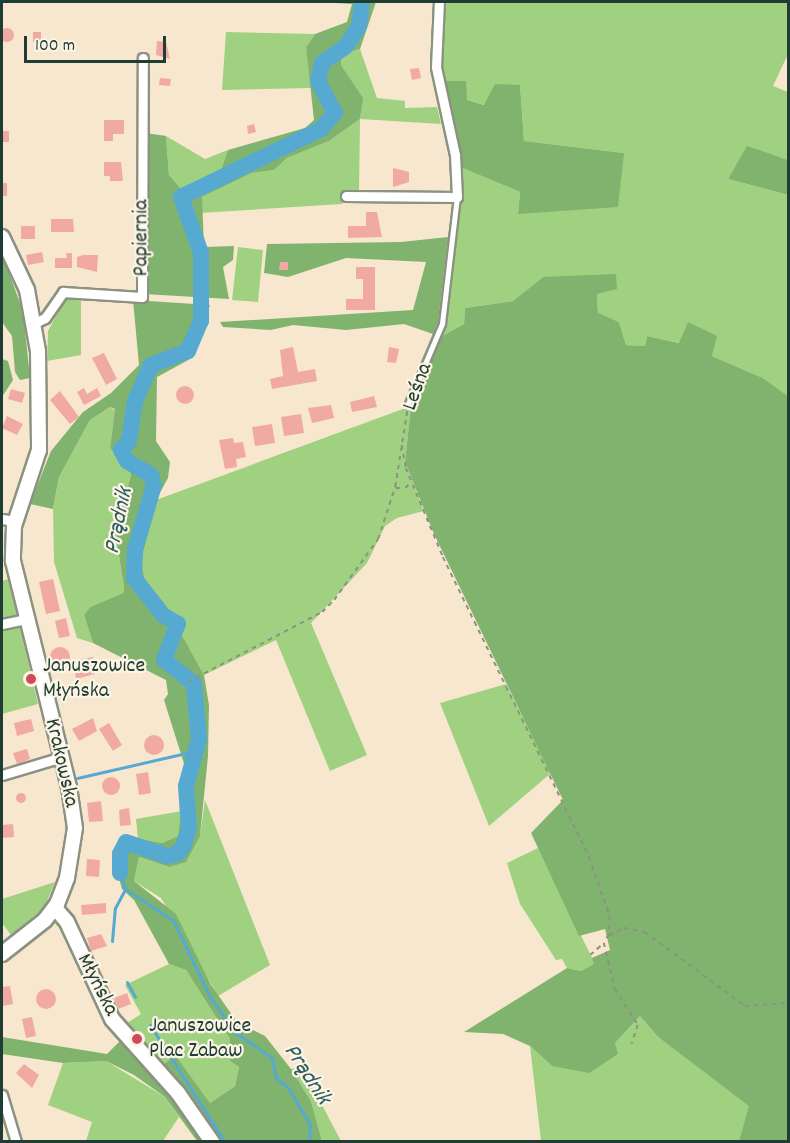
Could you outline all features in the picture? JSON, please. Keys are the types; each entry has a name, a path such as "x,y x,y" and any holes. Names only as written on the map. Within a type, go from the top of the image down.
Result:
{"main road":[{"name":"Krakowska","path":"2,237 27,291 35,323 39,450 8,520 12,556 62,757 74,836 65,884 55,908 2,954"},
{"name":"Młyńska","path":"55,908 67,922 108,1013 178,1093 212,1142"}],"street":[{"name":"Leśna","path":"439,2 436,67 455,155 457,196"},
{"name":"Papiernia","path":"35,323 45,318 63,292 142,297 143,58"},
{"path":"346,196 457,196"},
{"path":"2,624 26,619"},
{"path":"2,775 62,757"},
{"path":"2,1095 15,1142"}],"lane":[{"name":"Leśna","path":"408,404 442,324 457,196"}],"path":[{"name":"Leśna","path":"188,682 322,612 378,539 395,488 408,404"},
{"path":"402,445 412,482 443,557 589,857 610,916 609,935 604,943 590,955"},
{"path":"395,488 405,488 412,482"},
{"path":"609,935 624,928 645,932 745,1006 789,1003"},
{"path":"604,943 615,989 638,1025 632,1044"}],"green space":[{"path":"318,2 376,2 360,49 341,54 341,65 363,98 360,119 329,141 287,158 274,170 252,173 202,197 204,247 234,246 233,260 223,267 229,299 144,294 146,133 166,136 169,175 182,190 221,171 228,150 305,128 314,120 306,47 315,34 347,22 352,4"},
{"path":"451,2 788,2 788,54 773,86 788,92 788,160 747,147 728,179 788,195 788,396 763,378 712,356 688,322 680,343 647,336 645,346 626,345 619,322 598,314 597,294 543,277 513,301 465,308 464,324 442,336 457,236 460,167 520,192 518,214 624,153 524,141 520,85 485,105 467,100 443,81 439,51 443,4"},
{"path":"226,32 315,34 306,47 311,88 222,90"},
{"path":"360,49 377,98 405,101 405,108 437,107 441,124 360,119 362,98 341,65 341,54"},
{"path":"443,81 466,81 467,100 484,105 495,84 520,85 524,141 624,153 618,207 518,214 520,192 460,167"},
{"path":"360,119 359,192 342,192 342,204 200,213 202,197 252,173 274,170 287,158 329,141"},
{"path":"166,136 205,159 228,150 222,171 182,190 169,175"},
{"path":"747,146 788,160 788,195 728,179"},
{"path":"448,237 438,322 433,334 404,324 346,330 293,325 271,330 223,327 220,322 413,310 426,262 346,258 288,277 264,273 267,244 401,242"},
{"path":"238,247 263,250 258,302 232,300"},
{"path":"2,254 23,311 30,378 20,380 15,372 12,336 2,322"},
{"path":"616,274 617,289 597,294 598,313 619,322 626,345 645,346 647,336 679,343 688,322 717,336 712,356 763,378 788,396 788,1141 739,1141 749,1106 658,1037 640,1016 615,1043 618,1054 589,1073 552,1066 530,1046 503,1034 464,1032 567,968 581,971 594,964 592,958 610,950 605,929 579,936 531,833 563,800 434,534 405,462 411,406 442,336 464,324 465,308 513,301 543,277"},
{"path":"81,297 81,355 47,361 48,331 65,299"},
{"path":"133,300 210,305 192,358 157,377 156,441 170,462 168,478 156,500 141,560 146,586 172,617 204,675 209,705 208,756 200,836 186,862 169,867 139,857 134,881 176,914 211,985 237,1022 265,1036 291,1069 311,1101 322,1141 218,1141 163,1065 175,1055 210,1103 235,1086 239,1067 230,1061 230,1039 186,970 169,964 134,900 122,889 116,868 117,846 123,836 162,843 178,836 186,770 164,700 168,694 166,680 93,643 84,615 90,607 123,593 124,587 116,537 131,474 110,448 115,409 110,407 90,420 59,477 53,509 30,504 51,451 83,412 111,393 139,365"},
{"path":"2,359 8,361 13,380 2,397"},
{"path":"411,406 405,462 424,511 397,518 385,526 367,563 311,623 367,755 330,771 276,640 204,675 172,617 146,586 141,560 146,532 156,500"},
{"path":"110,407 115,410 110,448 131,474 116,537 124,587 123,593 90,607 84,615 93,643 77,638 54,562 53,509 59,477 90,420"},
{"path":"8,579 18,618 2,621 2,581"},
{"path":"19,623 38,704 2,714 2,627"},
{"path":"506,684 551,773 489,826 440,703"},
{"path":"205,800 270,965 218,996 161,898 134,881 139,857 169,867 200,836"},
{"path":"182,811 178,836 162,843 138,839 136,819"},
{"path":"538,848 595,964 581,971 567,968 562,959 556,960 520,904 507,863"},
{"path":"55,882 44,908 11,935 2,923 2,899"},
{"path":"169,964 186,970 230,1039 230,1061 239,1067 235,1086 210,1103 175,1056 163,1065 124,1025 141,1014 125,985"},
{"path":"640,1016 658,1037 750,1106 739,1141 541,1141 530,1046 552,1066 615,1043"},
{"path":"2,1037 107,1054 123,1038 170,1092 204,1141 197,1141 165,1097 134,1075 106,1061 63,1063 2,1054"},
{"path":"106,1061 165,1097 179,1117 163,1141 86,1141 92,1122 48,1105 63,1063"},
{"path":"302,1067 341,1141 322,1141 311,1101 291,1069"}],"building":[{"path":"4,28 10,28 14,35 10,42 4,42 0,38 0,32"},
{"path":"33,32 41,32 41,41 33,42"},
{"path":"157,41 166,42 170,59 156,55"},
{"path":"419,68 421,78 412,80 410,69"},
{"path":"160,78 171,79 170,86 159,85"},
{"path":"104,120 124,120 124,134 113,134 113,141 104,141"},
{"path":"254,124 256,132 248,134 247,126"},
{"path":"2,131 9,131 9,142 2,142"},
{"path":"104,162 121,162 123,181 110,181 110,176 104,176"},
{"path":"393,168 409,172 409,182 393,187"},
{"path":"2,183 7,183 7,196 2,196"},
{"path":"366,212 377,212 382,237 348,238 348,226 366,226"},
{"path":"51,219 73,219 74,232 51,232"},
{"path":"21,226 35,226 35,239 21,239"},
{"path":"42,252 44,262 28,265 26,255"},
{"path":"66,253 72,253 72,268 55,268 55,258 67,258"},
{"path":"98,255 97,272 77,267 77,257"},
{"path":"280,262 288,262 288,270 279,270"},
{"path":"356,267 375,267 375,310 346,310 346,299 363,299 363,279 356,279"},
{"path":"293,347 298,372 315,369 317,381 272,389 270,379 283,376 280,350"},
{"path":"389,347 399,349 396,363 387,362"},
{"path":"104,353 117,379 106,385 92,358"},
{"path":"185,386 191,389 194,395 191,401 185,404 179,401 176,395 179,389"},
{"path":"84,388 87,394 97,388 101,396 84,405 77,392"},
{"path":"11,389 25,393 22,403 8,399"},
{"path":"60,391 79,417 70,424 50,400"},
{"path":"374,396 377,407 352,412 350,402"},
{"path":"331,405 334,418 312,423 308,408"},
{"path":"301,414 304,433 284,436 281,417"},
{"path":"7,416 23,424 17,435 2,428"},
{"path":"272,424 275,443 255,446 252,427"},
{"path":"233,438 234,443 243,442 246,457 236,459 237,467 225,469 219,440"},
{"path":"53,579 60,611 46,614 39,582"},
{"path":"66,618 70,636 59,638 55,621"},
{"path":"60,647 67,650 70,657 67,664 60,667 53,664 50,657 53,650"},
{"path":"93,657 95,674 76,679 75,673 82,671 79,660"},
{"path":"93,718 97,731 79,741 72,729"},
{"path":"31,719 34,731 17,736 14,723"},
{"path":"109,723 122,745 113,751 99,729"},
{"path":"154,735 161,738 164,745 161,752 154,755 147,752 144,745 147,738"},
{"path":"27,749 30,759 17,764 13,753"},
{"path":"148,772 151,793 139,795 136,774"},
{"path":"111,777 117,780 120,786 117,792 111,795 105,792 102,786 105,780"},
{"path":"21,793 25,794 25,802 21,803 17,802 16,798 17,794"},
{"path":"101,801 103,821 89,822 87,803"},
{"path":"129,808 131,825 120,826 119,810"},
{"path":"13,824 14,837 2,838 2,825"},
{"path":"87,859 100,860 99,877 86,876"},
{"path":"106,903 106,913 82,915 81,905"},
{"path":"101,934 107,946 91,951 87,938"},
{"path":"10,986 13,1004 2,1006 2,987"},
{"path":"46,989 53,992 56,999 53,1006 46,1009 39,1006 36,999 39,992"},
{"path":"127,993 131,1004 118,1009 114,998"},
{"path":"32,1017 36,1036 26,1038 22,1019"},
{"path":"24,1064 39,1075 32,1088 16,1073"}],"waterway":[{"name":"Prądnik","path":"120,873 120,854 126,842 167,856 177,854 183,847 189,829 186,786 199,739 194,684 164,660 178,624 163,615 134,578 135,550 154,485 151,475 127,461 121,450 129,441 135,401 151,365 188,351 201,321 201,253 181,197 321,129 335,113 318,81 322,63 346,46 359,26 362,2"},
{"path":"77,778 195,751"},
{"path":"58,774 60,782"},
{"name":"Prądnik","path":"120,873 125,889 173,920 210,997 235,1032 272,1058 276,1078 289,1089 310,1125 309,1142"},
{"path":"112,941 115,908 125,889"},
{"path":"127,982 135,997"},
{"path":"150,1025 225,1142"}],"place":[{"name":"Januszowice Młyńska","path":"31,679"},
{"name":"Januszowice Plac Zabaw","path":"137,1039"}]}
